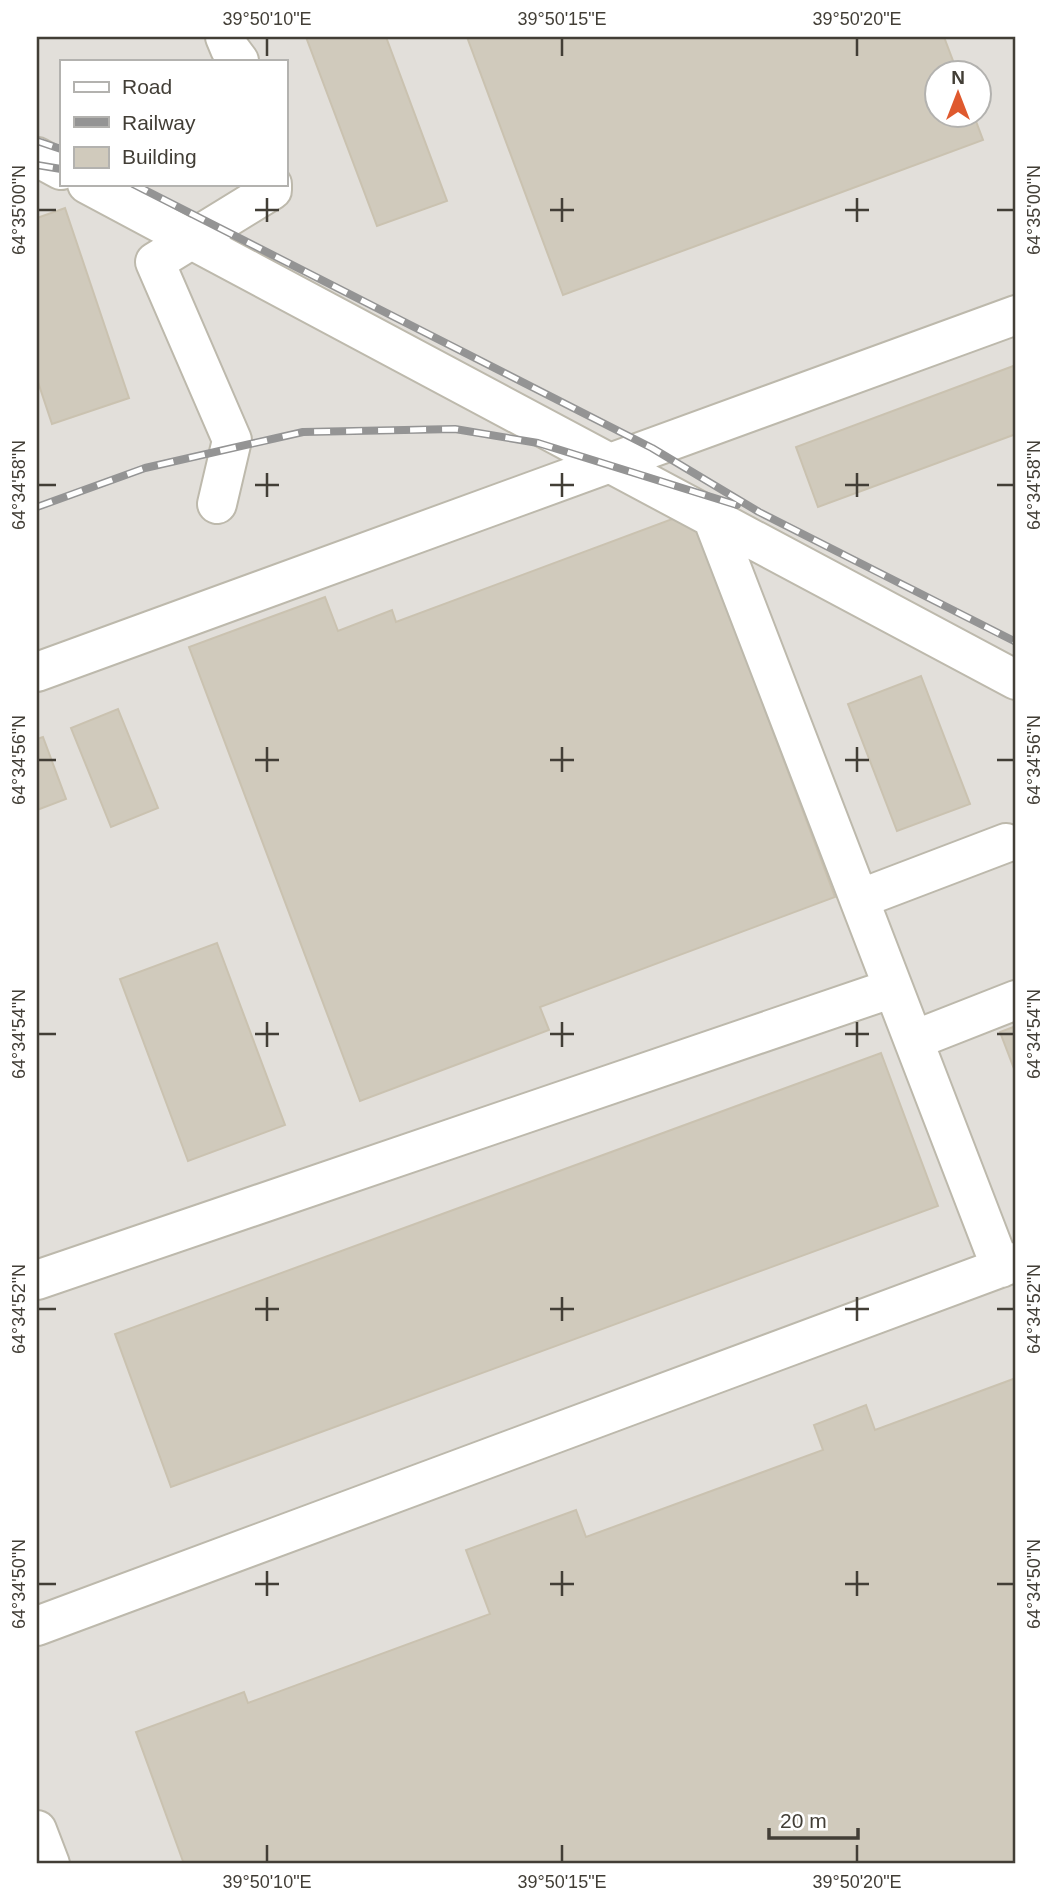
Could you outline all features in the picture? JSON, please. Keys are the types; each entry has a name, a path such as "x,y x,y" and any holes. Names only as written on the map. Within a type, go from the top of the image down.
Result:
{"lane":[{"path":"225,37 238,60"},
{"path":"37,157 60,169"},
{"path":"91,186 1016,680"},
{"path":"217,504 232,440 155,262 272,190 272,186"},
{"path":"37,671 1016,315"},
{"path":"37,1626 1009,1265 914,1040 712,517"},
{"path":"859,899 1006,843"},
{"path":"37,1280 894,988"},
{"path":"914,1040 1016,1000"},
{"path":"37,1830 50,1864"}],"shaded area":[{"path":"37,37 1016,37 1016,1864 37,1864"}],"building":[{"path":"306,37 386,37 447,201 377,226"},
{"path":"467,37 944,37 953,60 923,60 923,130 979,130 983,140 563,295"},
{"path":"65,208 129,398 52,424 37,379 37,218"},
{"path":"1016,365 1016,434 818,507 796,447"},
{"path":"691,512 835,897 540,1007 549,1030 360,1101 189,647 325,597 338,631 392,610 396,622"},
{"path":"921,676 970,804 897,831 848,704"},
{"path":"118,709 158,808 111,827 71,728"},
{"path":"43,737 66,799 37,810 37,739"},
{"path":"217,943 285,1125 188,1161 120,979"},
{"path":"1016,1026 1016,1074 1000,1032"},
{"path":"881,1053 938,1206 171,1487 115,1334"},
{"path":"1016,1378 1016,1864 184,1864 136,1732 244,1692 248,1703 490,1614 466,1550 576,1510 586,1537 823,1450 814,1425 866,1405 875,1430"}],"railway":[{"path":"37,141 60,149"},
{"path":"37,165 60,169"},
{"path":"137,186 652,448 759,512 1016,642"},
{"path":"37,507 145,468 303,432 455,429 538,443 737,505"}]}
